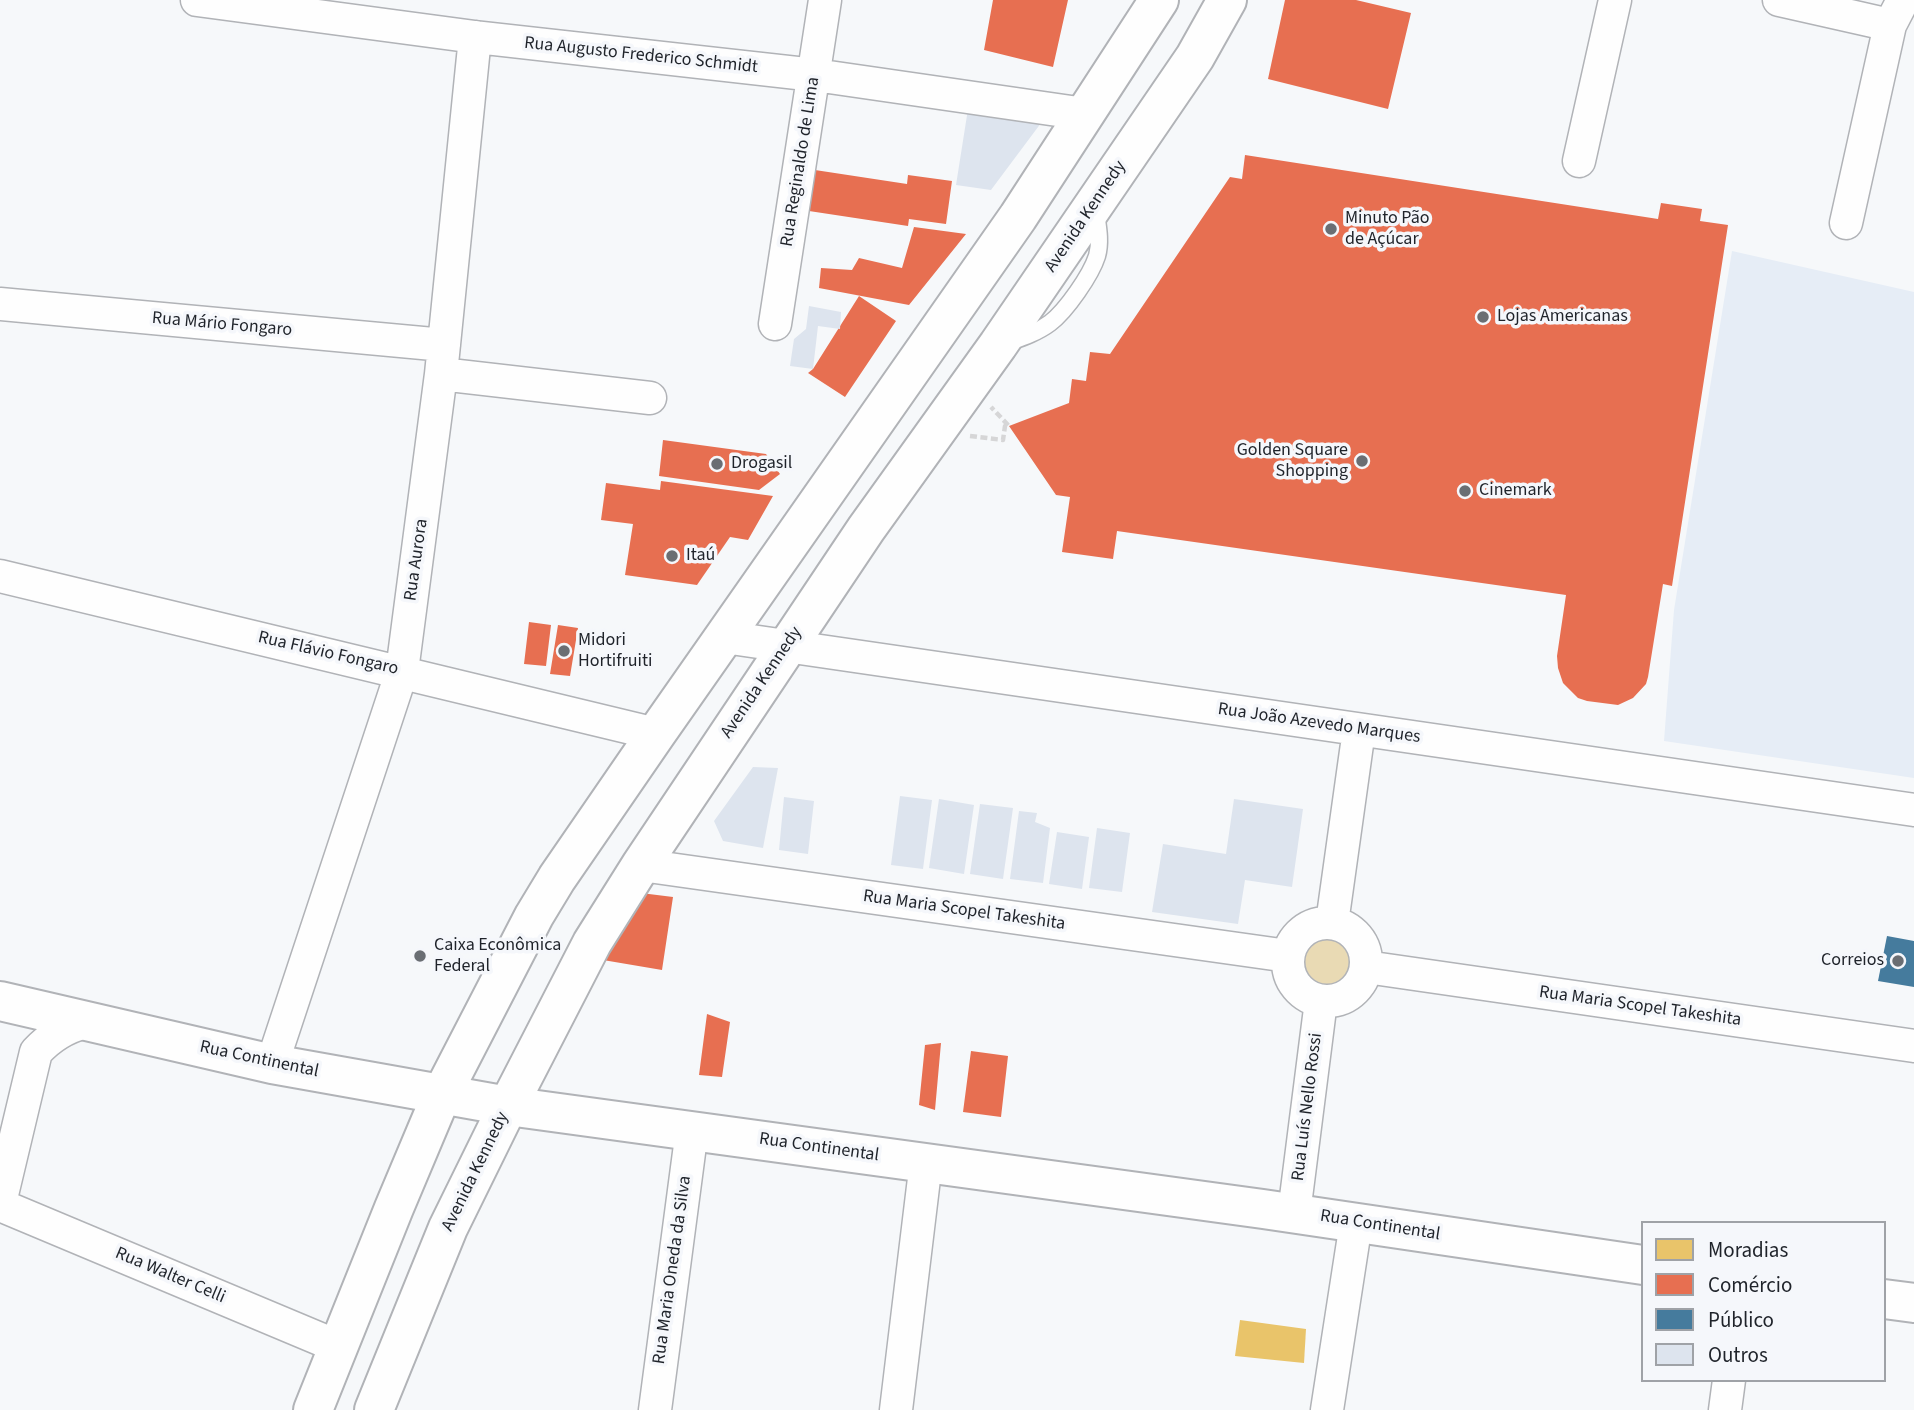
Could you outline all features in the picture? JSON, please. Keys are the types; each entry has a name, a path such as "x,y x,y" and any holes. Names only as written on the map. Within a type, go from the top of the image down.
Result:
{"main road":[{"path":"313,1410 442,1094 556,878 957,305 1159,0"},
{"name":"Avenida Kennedy","path":"374,1410 448,1228 576,972 641,866 787,646 1095,204 1195,57 1227,0"},
{"name":"Rua Continental","path":"4,1002 272,1064 508,1106 1294,1213 1641,1265"},
{"path":"1886,1299 1914,1303"}],"street":[{"name":"Rua Augusto Frederico Schmidt","path":"197,0 475,37 815,75 1086,114"},
{"name":"Rua Reginaldo de Lima","path":"775,324 825,0"},
{"path":"1579,161 1615,0"},
{"path":"1779,0 1897,13 1846,223"},
{"name":"Rua Aurora","path":"272,1064 402,671 443,360 475,37"},
{"name":"Rua Mário Fongaro","path":"0,304 443,360 650,398"},
{"name":"Rua Flávio Fongaro","path":"0,576 656,734"},
{"name":"Rua João Azevedo Marques","path":"724,637 1914,810"},
{"path":"1332,923 1359,730"},
{"name":"Rua Maria Scopel Takeshita","path":"641,866 1288,956"},
{"path":"1320,923 1332,923 1344,926 1362,943 1366,967 1363,979 1346,997 1321,1001 1309,997 1292,981 1288,956 1298,934 1320,923"},
{"name":"Rua Maria Scopel Takeshita","path":"1366,967 1914,1046"},
{"name":"Rua Luís Nello Rossi","path":"1294,1213 1321,1001"},
{"path":"4,1002 25,1027 36,1052"},
{"path":"0,1204 36,1052 61,1030 85,1021"},
{"name":"Rua Maria Oneda da Silva","path":"655,1410 692,1130"},
{"path":"896,1410 926,1162"},
{"name":"Rua Walter Celli","path":"0,1204 339,1347"},
{"path":"1327,1410 1356,1223"},
{"path":"1725,1410 1729,1382"}],"path":[{"path":"967,436 1003,440 1005,426 1009,426 990,407"}],"shaded area":[{"path":"1732,251 1914,292 1914,778 1664,741 1674,610"},
{"path":"1327,933 1344,938 1352,946 1357,963 1352,980 1344,988 1327,993 1310,988 1302,980 1297,963 1302,946 1310,938"}],"building: Moradias":[{"path":"1240,1320 1306,1329 1304,1363 1235,1356"}],"building: Comércio":[{"path":"993,0 1068,0 1053,67 984,50"},
{"path":"1285,0 1356,0 1411,13 1388,109 1268,79"},
{"name":"Golden Square Shopping","path":"1245,155 1658,219 1661,203 1702,209 1700,221 1728,225 1672,586 1663,584 1648,677 1646,684 1633,698 1618,705 1587,701 1578,698 1563,683 1557,656 1566,595 1117,531 1113,559 1062,552 1070,497 1056,495 1009,426 1069,403 1072,379 1086,381 1090,352 1110,354 1230,177 1242,179"},
{"path":"815,170 907,184 908,175 952,181 946,224 909,219 908,226 809,211"},
{"path":"914,227 966,234 909,305 819,288 821,268 852,270 859,258 902,268"},
{"path":"859,296 896,321 845,397 808,373"},
{"name":"Drogasil","path":"663,440 766,454 780,474 759,490 659,476"},
{"path":"661,481 773,496 748,540 730,537 697,585 625,575 633,524 601,520 606,483 660,490"},
{"path":"529,622 551,625 546,666 524,664"},
{"name":"Midori Hortifruiti","path":"558,625 578,628 570,676 550,674"},
{"path":"641,893 673,897 662,970 603,960"},
{"path":"707,1014 730,1022 722,1077 699,1075"},
{"path":"941,1043 935,1110 919,1105 925,1045"},
{"path":"971,1051 1008,1056 1001,1117 963,1112"}],"building: Público":[{"name":"Correios","path":"1887,936 1914,941 1914,987 1878,981"}],"building: Outros":[{"path":"968,109 1044,119 991,190 956,185"},
{"path":"809,306 841,312 840,329 818,326 813,369 790,366 794,339 806,329"},
{"path":"753,767 778,768 763,848 723,841 714,821"},
{"path":"900,796 932,800 923,869 891,865"},
{"path":"784,797 814,801 808,854 779,850"},
{"path":"939,799 974,805 964,874 929,868"},
{"path":"1234,799 1303,809 1292,887 1245,880 1238,924 1152,912 1163,844 1226,854"},
{"path":"980,804 1013,808 1003,879 970,874"},
{"path":"1019,811 1037,813 1035,822 1050,828 1043,883 1010,879"},
{"path":"1097,828 1130,833 1122,892 1089,888"},
{"path":"1057,832 1089,837 1082,889 1049,884"}],"place":[{"name":"Minuto Pão de Açúcar","path":"1331,229"},
{"name":"Lojas Americanas","path":"1483,317"},
{"name":"Golden Square Shopping","path":"1362,461"},
{"name":"Drogasil","path":"717,464"},
{"name":"Cinemark","path":"1465,491"},
{"name":"Itaú","path":"672,556"},
{"name":"Midori Hortifruiti","path":"564,651"},
{"name":"Caixa Econômica Federal","path":"420,956"},
{"name":"Correios","path":"1898,961"}]}
